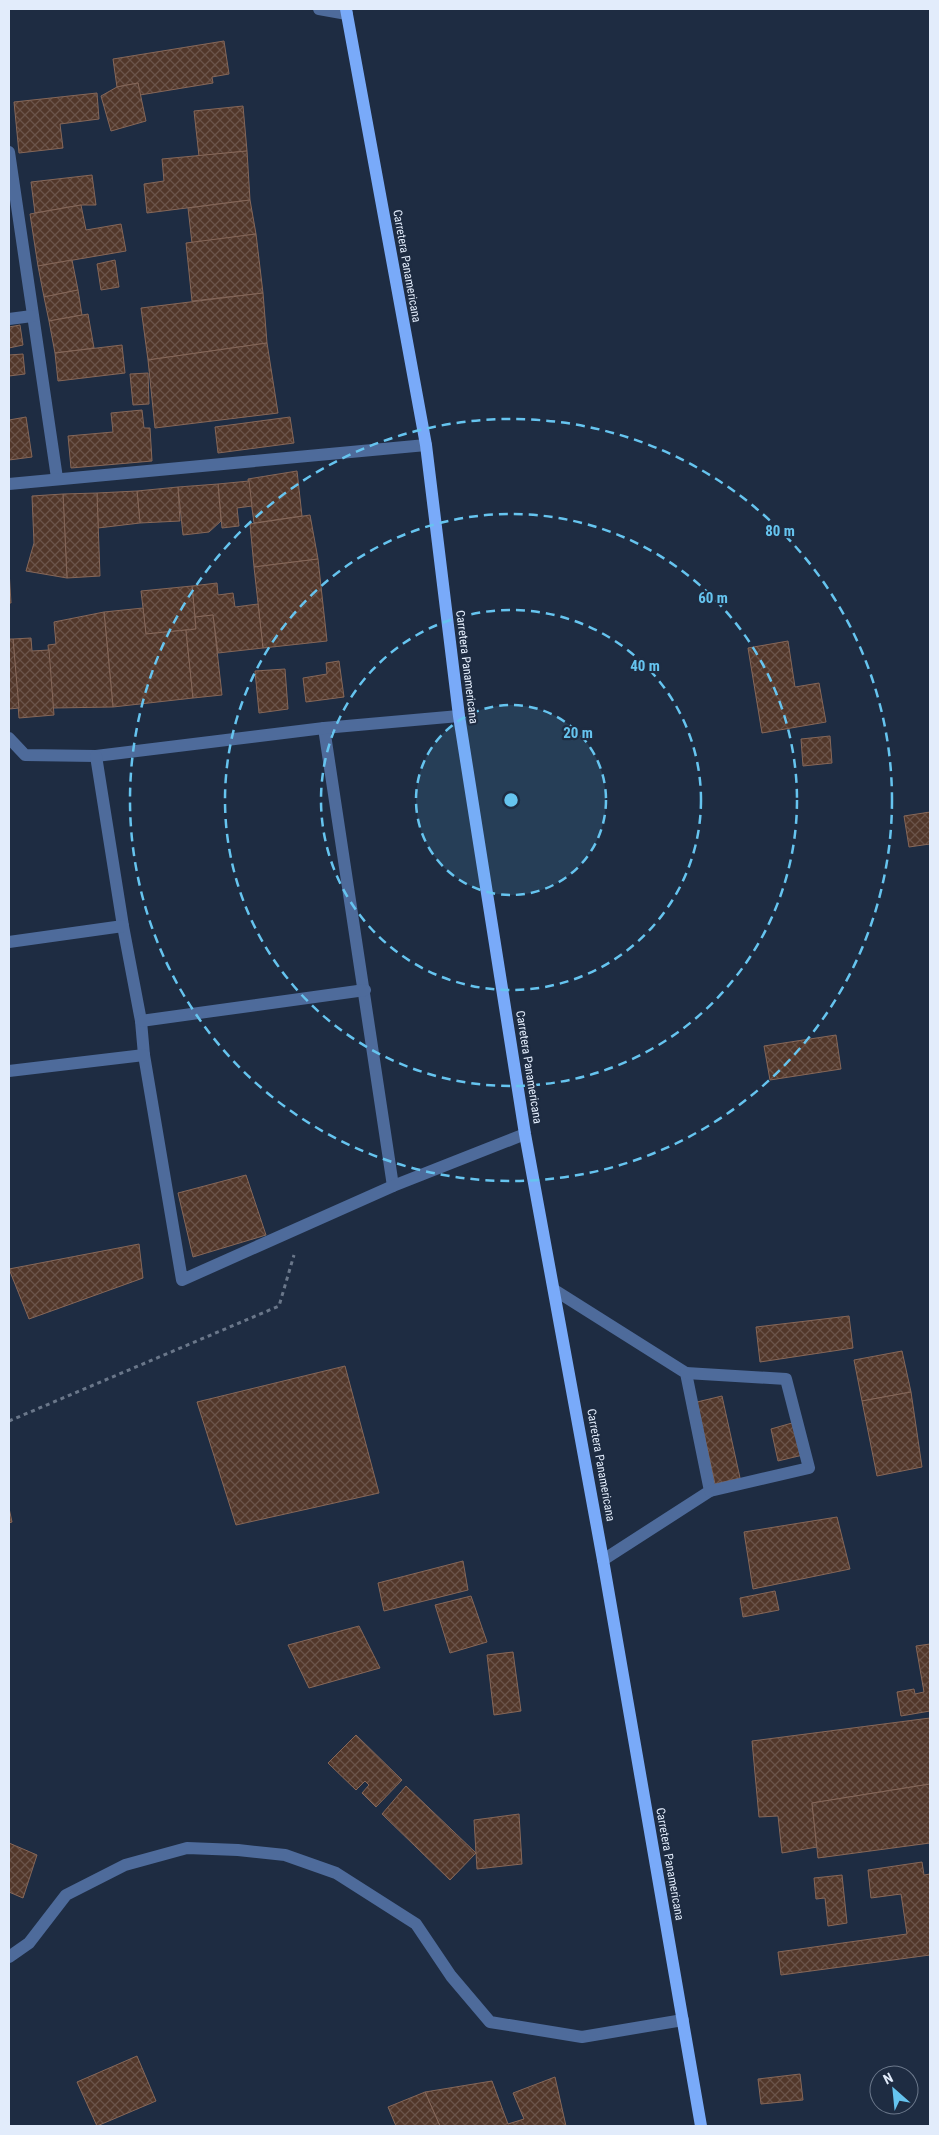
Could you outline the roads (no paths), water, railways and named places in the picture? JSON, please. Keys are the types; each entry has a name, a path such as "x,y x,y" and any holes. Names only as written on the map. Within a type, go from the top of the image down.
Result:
{"main road":[{"name":"Carretera Panamericana","path":"346,11 426,445 459,716 525,1134 556,1291 604,1560 701,2126"}],"street":[{"path":"319,9 346,11"},
{"path":"9,152 57,478"},
{"path":"9,318 32,316"},
{"path":"9,484 57,478 426,445"},
{"path":"9,738 25,755 96,756 324,728 459,716"},
{"path":"324,728 365,990 393,1186"},
{"path":"96,756 182,1280 393,1186 525,1134"},
{"path":"9,942 123,926"},
{"path":"141,1021 365,990"},
{"path":"9,1071 144,1055"},
{"path":"556,1291 686,1373 786,1379 809,1468 710,1491 604,1560"},
{"path":"686,1373 710,1491"},
{"path":"9,1957 29,1943 66,1895 126,1865 187,1848 238,1850 285,1855 336,1873 416,1924 451,1976 490,2022 582,2037 683,2020"}]}
